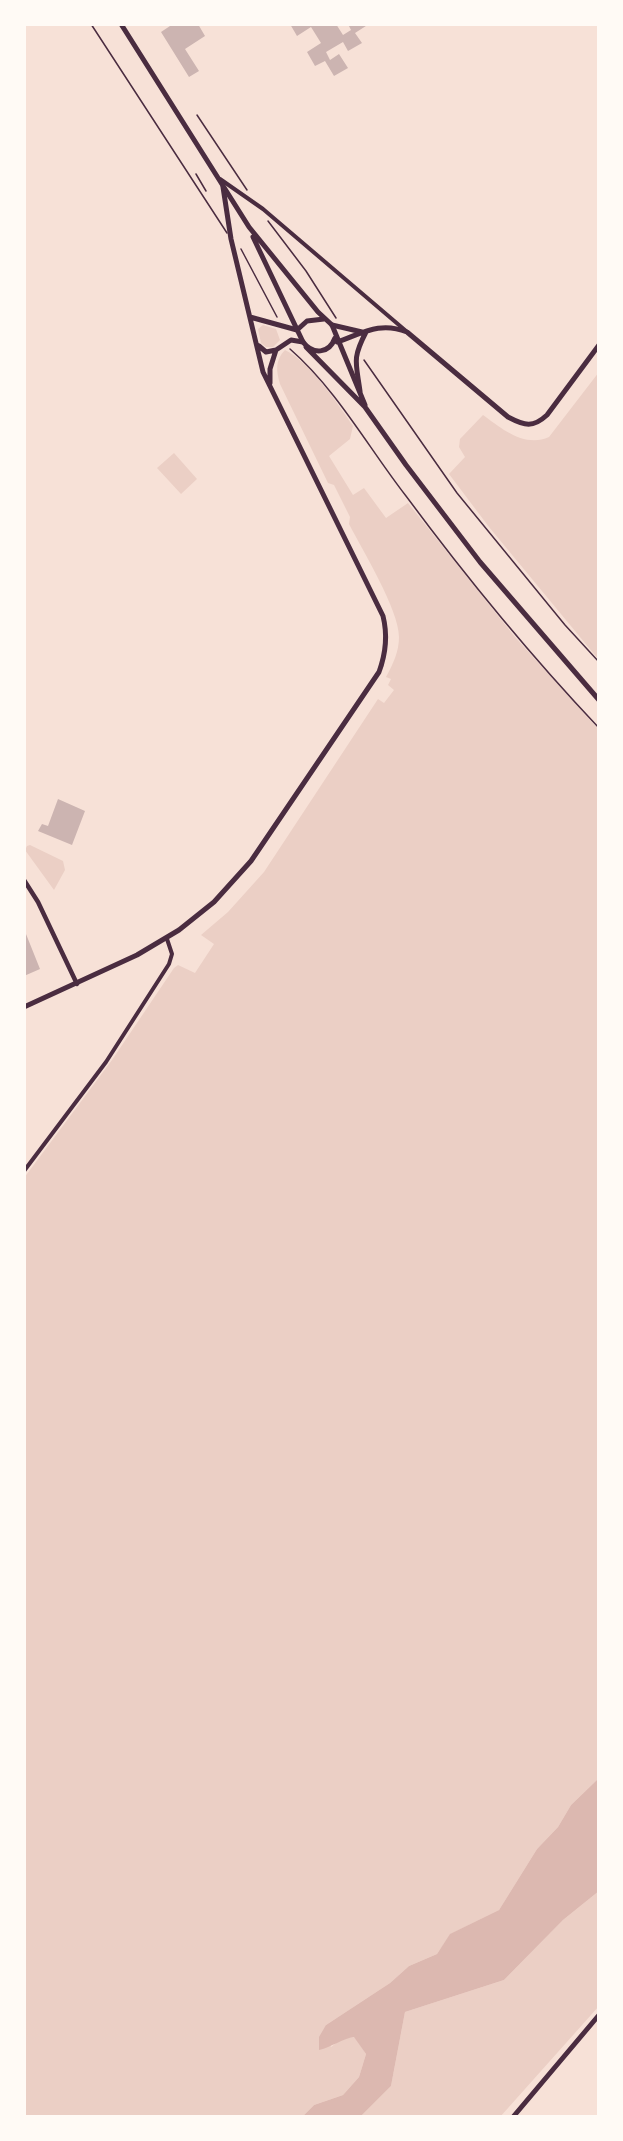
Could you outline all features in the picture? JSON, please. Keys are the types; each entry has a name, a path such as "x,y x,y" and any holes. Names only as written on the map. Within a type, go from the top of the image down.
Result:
{"main road":[{"path":"121,24 249,227 324,319 332,326 366,332"},
{"path":"24,1007 130,959 166,939 214,902 251,861 379,672 386,649 386,628 383,616 263,372 231,239 223,187"},
{"path":"249,227 304,344 365,406 406,465 480,562 599,700"},
{"path":"250,317 297,330"},
{"path":"297,330 307,321 324,319"},
{"path":"254,331 258,323 264,322"},
{"path":"332,326 365,406"},
{"path":"256,342 263,350 276,350 291,340 316,351 327,349 336,339 366,332 376,327 395,327 407,332 508,417 533,425 548,415 599,345"},
{"path":"360,392 356,358 357,350 366,332"},
{"path":"270,385 270,369 276,350"},
{"path":"513,2117 599,2015"}],"street":[{"path":"217,177 264,210 407,332"},
{"path":"24,880 39,902 77,984"},
{"path":"24,1171 106,1062 169,964 172,954 166,939"}],"lane":[{"path":"91,24 231,239"}],"path":[{"path":"287,347 301,359 331,393 404,495 459,566 523,644 599,728"},
{"path":"357,350 470,508 565,625 599,662"}],"shaded area":[{"path":"263,325 276,329 280,340 273,347 266,347 261,343 258,329"},
{"path":"285,350 304,363 313,373 353,426 350,439 329,456 353,495 364,488 386,518 408,503 515,637 599,730 599,1778 571,1805 558,1827 537,1849 499,1910 451,1934 437,1954 409,1966 390,1983 326,2025 331,2047 341,2039 355,2037 366,2054 359,2077 343,2095 314,2105 302,2117 24,2117 24,1178 112,1060 174,968 178,965 195,973 214,944 201,935 228,912 264,872 378,699 384,703 394,690 388,685 391,679 386,677 395,658 399,642 393,612 349,524 350,517 334,485 328,483 280,384 277,366"},
{"path":"599,372 599,660 489,527 449,474 465,457 459,447 460,439 483,415 506,431 523,439 540,440 549,437"},
{"path":"174,453 197,479 181,494 157,468"},
{"path":"30,845 63,861 65,870 54,890 25,850"},
{"path":"599,1778 599,1891 563,1920 504,1980 405,2012 391,2086 360,2117 302,2117 314,2105 343,2095 359,2077 366,2054 354,2037 319,2050 319,2037 326,2025 390,1983 409,1966 437,1954 450,1934 499,1910 537,1849 558,1827 571,1805"},
{"path":"599,1891 599,2006 500,2117 360,2117 391,2086 405,2012 504,1980 563,1920"}],"building":[{"path":"173,24 198,24 205,36 185,49 199,71 189,77 161,32"},
{"path":"290,24 336,24 343,35 351,30 348,24 369,24 355,33 362,43 348,51 343,42 326,52 330,60 339,54 348,68 334,76 325,61 315,66 307,52 321,43 311,27 297,36"},
{"path":"58,799 85,811 72,845 38,831 42,824 48,826"},
{"path":"24,929 40,969 24,976"}]}
